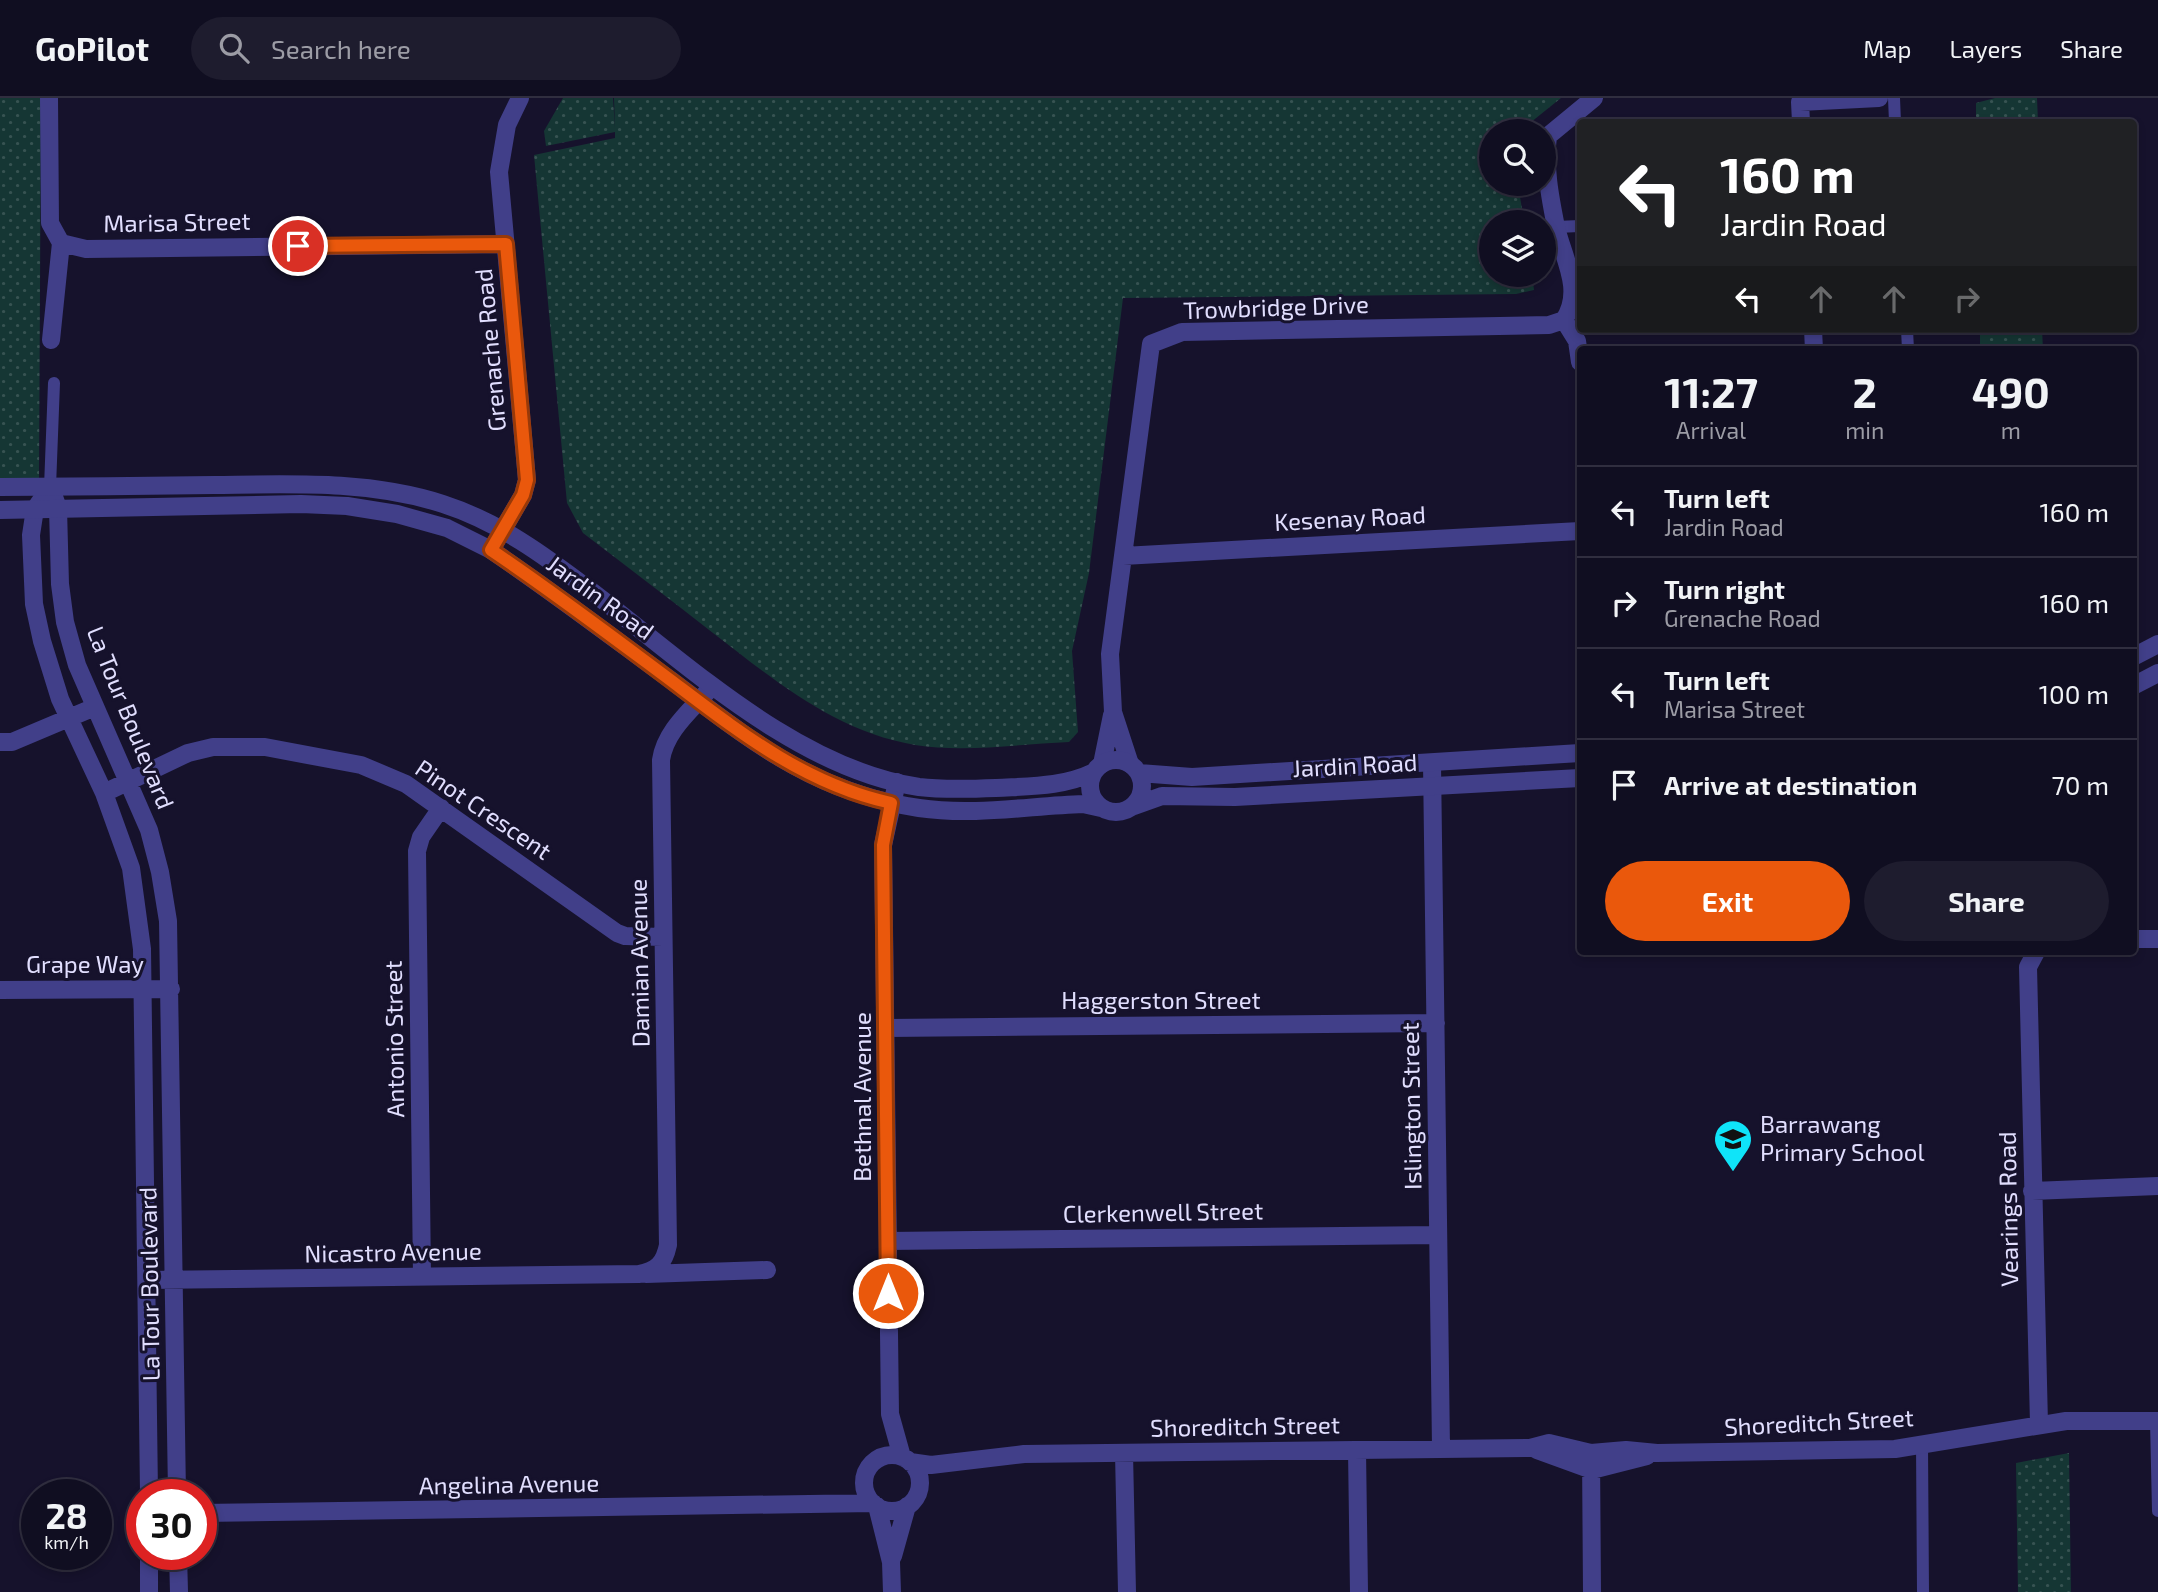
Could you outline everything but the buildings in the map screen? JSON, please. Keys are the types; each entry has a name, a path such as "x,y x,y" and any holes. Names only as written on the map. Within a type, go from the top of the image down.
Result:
{"street":[{"path":"49,98 50,223 61,243 51,340"},
{"name":"Grenache Road","path":"491,550 523,495 527,480 499,172 507,125 520,98"},
{"path":"1553,210 1545,156 1548,136 1594,98"},
{"path":"1801,119 1800,102 1879,98"},
{"path":"1556,227 1573,299 1564,320 1578,346"},
{"name":"Marisa Street","path":"61,243 86,249 506,244"},
{"name":"Trowbridge Drive","path":"1098,768 1113,712 1110,654 1151,344 1182,332 1549,325 1564,320"},
{"name":"Jardin Road","path":"0,487 317,484 371,487 443,504 503,530 549,559 792,741 842,765 920,787 1061,785 1098,768"},
{"path":"34,509 50,488"},
{"name":"La Tour Boulevard","path":"50,488 58,508 60,584 65,622 77,665 129,781 160,872 168,921 177,1479"},
{"name":"Jardin Road","path":"0,510 300,504 347,506 397,514 447,528 491,550 795,769 836,788 891,803 950,812 1083,804 1101,808"},
{"name":"La Tour Boulevard","path":"34,509 31,535 34,604 49,668 104,793 131,868 142,949 149,1479"},
{"name":"Kesenay Road","path":"1123,556 1577,531"},
{"path":"2137,655 2158,644"},
{"path":"2137,683 2158,673"},
{"name":"Damian Avenue","path":"665,1259 668,1245 663,747 673,730 715,685"},
{"path":"0,742 12,742 95,707"},
{"name":"Trowbridge Drive","path":"1113,712 1135,768"},
{"name":"Pinot Crescent","path":"104,793 188,753 213,747 265,747 361,765 406,784 617,933 625,936 663,937"},
{"name":"Jardin Road","path":"1135,768 1192,777 1577,753"},
{"path":"1116,760 1135,768 1143,787 1134,806 1118,813 1101,808 1091,796 1091,779 1098,768 1116,760"},
{"name":"Islington Street","path":"1432,763 1441,1448"},
{"name":"Jardin Road","path":"1134,806 1162,796 1235,797 1577,778"},
{"name":"Bethnal Avenue","path":"868,1471 882,1442 890,1414 883,845 897,782"},
{"name":"Antonio Street","path":"422,1277 417,851 421,837 442,808"},
{"path":"2137,939 2158,939"},
{"name":"Vearings Road","path":"2034,955 2028,967 2039,1424"},
{"name":"Grape Way","path":"0,990 171,989"},
{"name":"Haggerston Street","path":"887,1028 1436,1023"},
{"path":"2032,1191 2158,1186"},
{"name":"Clerkenwell Street","path":"888,1241 1438,1235"},
{"name":"Nicastro Avenue","path":"639,1274 654,1270 665,1259"},
{"name":"Nicastro Avenue","path":"147,1280 767,1270"},
{"name":"Bethnal Avenue","path":"890,1414 906,1460"},
{"name":"Shoreditch Street","path":"906,1460 931,1465 1024,1454 1530,1448 1549,1443 1591,1461 1657,1453 1858,1451 1922,1444 2066,1420 2157,1421"},
{"path":"1357,1450 1359,1592"},
{"path":"1124,1453 1127,1592"},
{"path":"891,1562 919,1476 906,1460 885,1456 868,1471 866,1490 875,1505 891,1562 891,1592"},
{"path":"1591,1461 1592,1592"},
{"name":"Shoreditch Street","path":"913,1499 947,1469 960,1463"},
{"name":"Angelina Avenue","path":"818,1504 845,1494 868,1471"},
{"path":"875,1505 892,1511 913,1499"},
{"name":"Angelina Avenue","path":"217,1513 875,1505"},
{"path":"149,1570 149,1592"},
{"path":"178,1570 179,1592"}],"lane":[{"path":"1894,98 1895,119"},
{"path":"1556,227 1577,226"},
{"path":"50,488 54,383"},
{"path":"2157,1421 2158,1511"},
{"path":"1922,1444 1923,1592"}],"green space":[{"path":"0,98 41,98 39,481 0,482"},
{"path":"563,98 613,98 615,129 614,98 1561,98 1535,119 1479,119 1479,196 1520,196 1522,210 1479,210 1479,287 1534,287 1534,290 1516,294 1123,298 1089,573 1072,651 1078,732 1069,742 992,747 915,745 859,729 832,716 783,686 583,533 567,503 534,155 615,138 615,132 546,146 544,131"},
{"path":"1995,98 2037,98 2038,119 1976,119 1976,103"},
{"path":"1980,333 2042,333 2043,346 1980,346"},
{"path":"2069,1453 2071,1592 2018,1592 2016,1463"}],"place":[{"name":"Barrawang Primary School","path":"1733,1173"}],"route":[{"path":"298,246 506,244 527,480 523,495 491,550 746,737 795,769 836,788 891,803 883,845 888,1293"}]}
